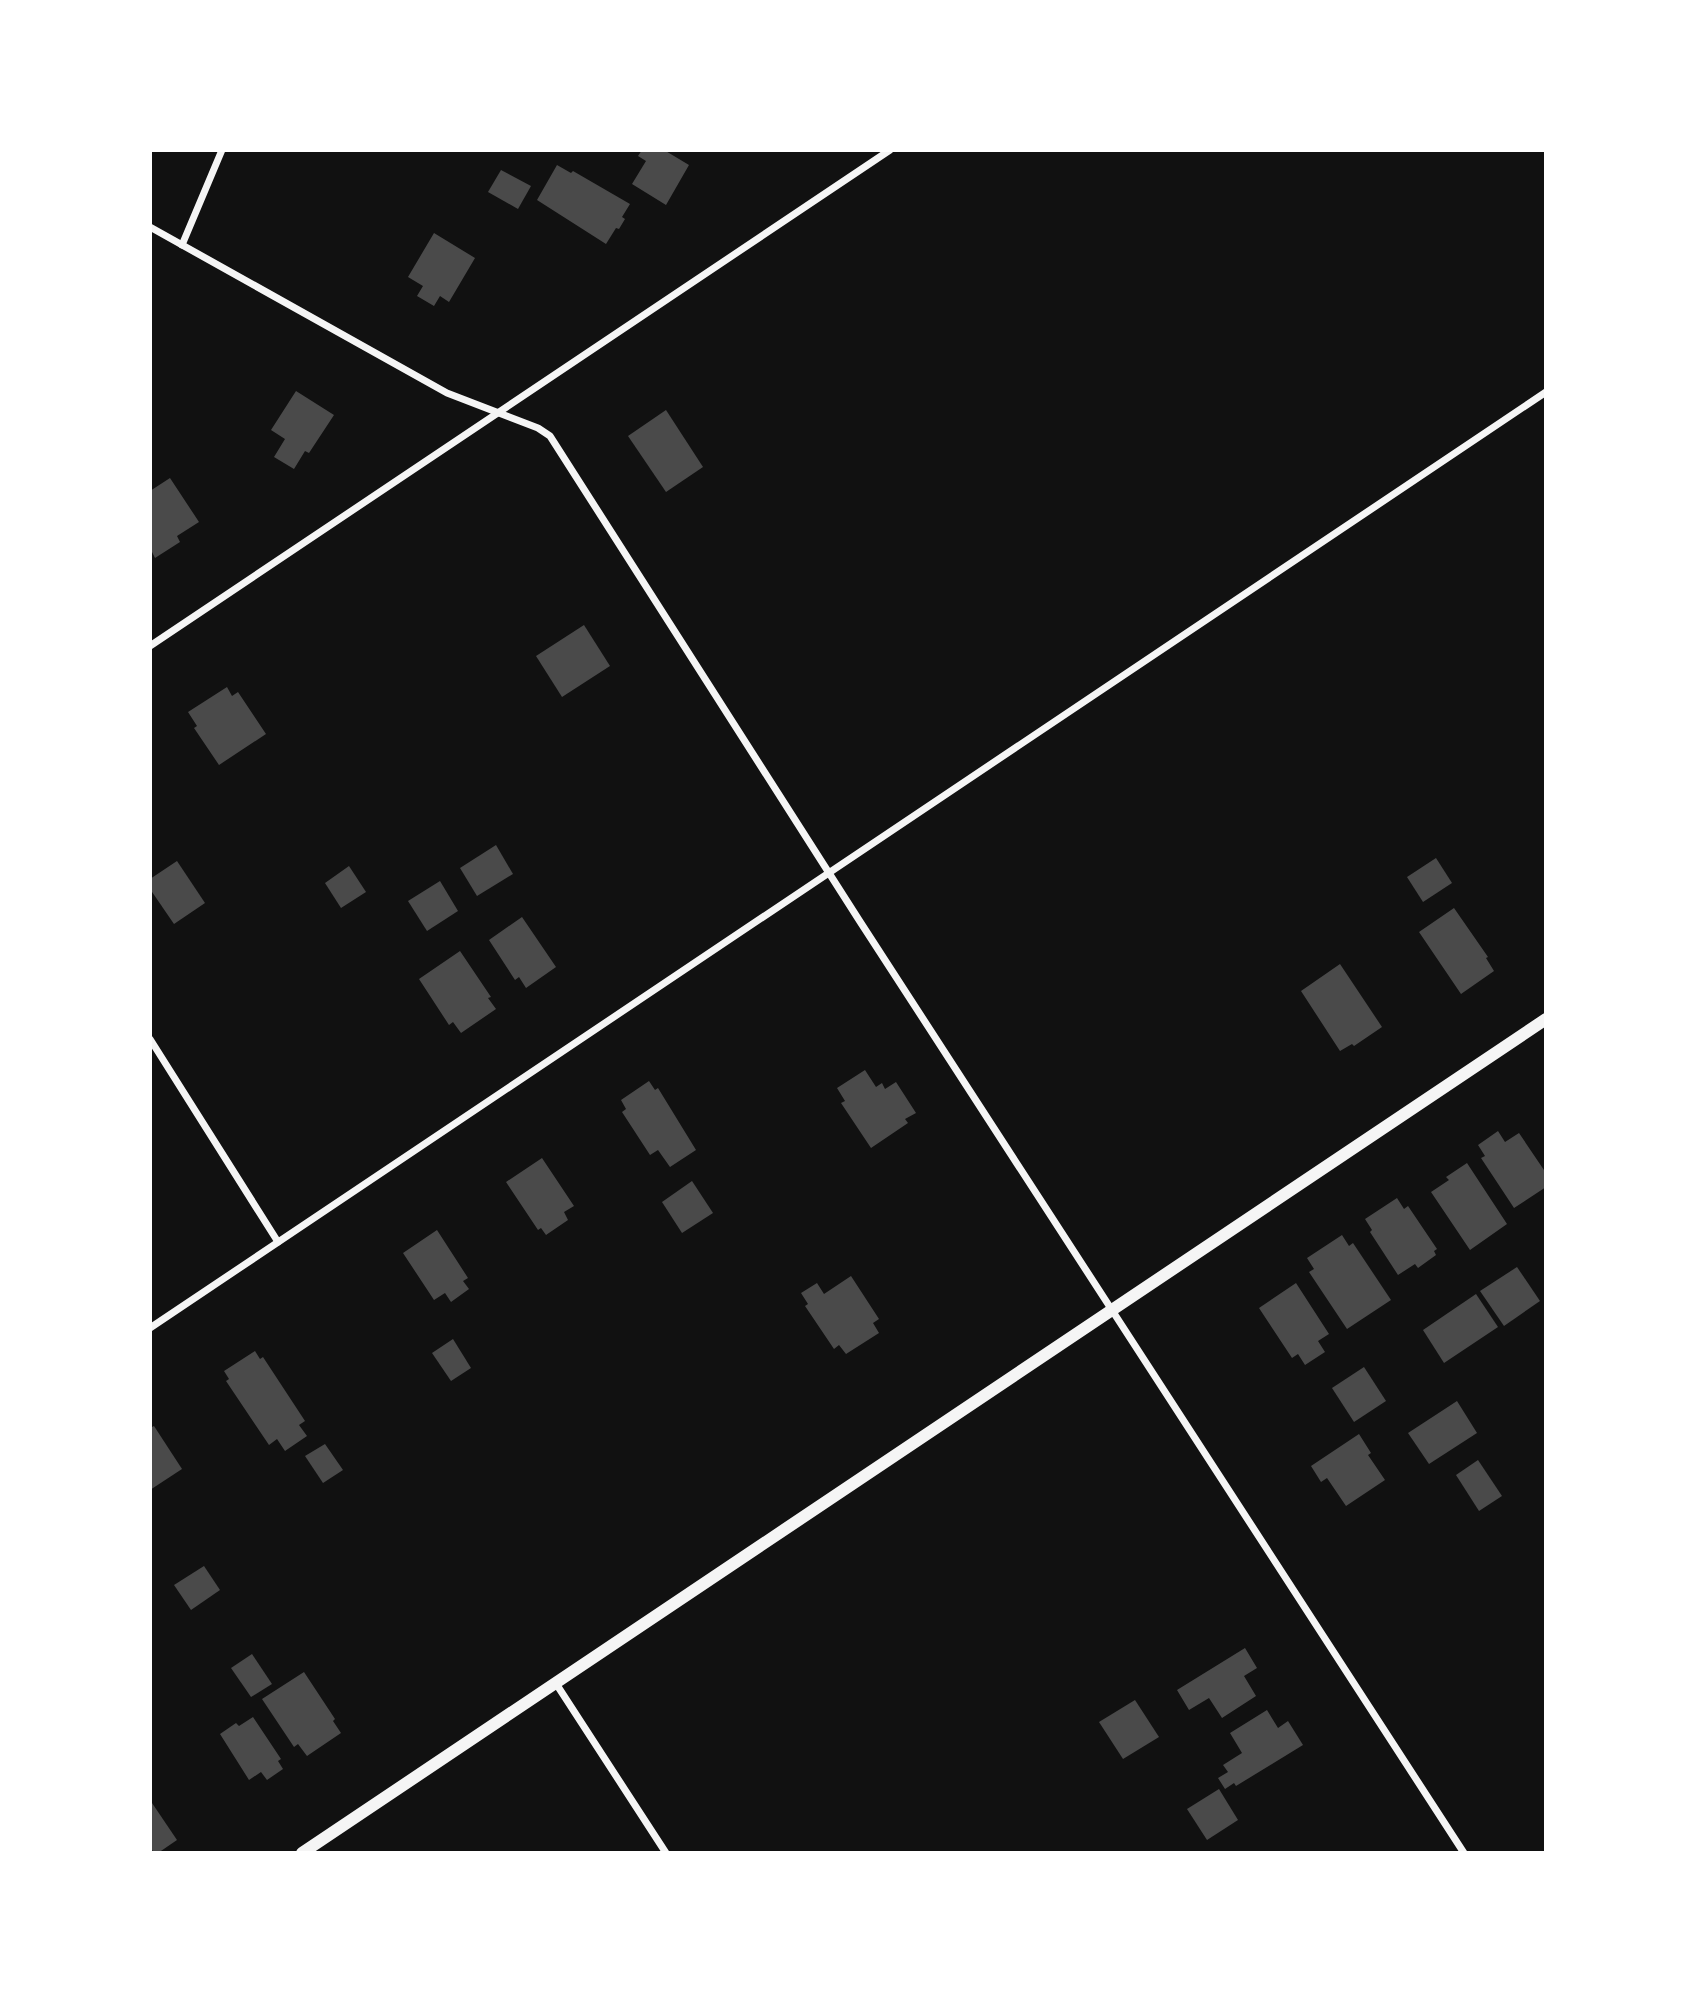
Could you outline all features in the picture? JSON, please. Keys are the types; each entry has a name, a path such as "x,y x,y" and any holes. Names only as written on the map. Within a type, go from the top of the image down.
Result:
{"street":[{"path":"182,245 222,150"},
{"path":"150,646 890,150"},
{"path":"150,227 438,388 538,428 550,436 829,873 1464,1853"},
{"path":"150,1328 1545,392"},
{"path":"302,1853 1545,1018"},
{"path":"150,1039 278,1242"},
{"path":"555,1682 666,1853"}],"building":[{"path":"642,150 664,150 689,165 666,205 632,184 646,161 638,156"},
{"path":"557,165 571,173 573,171 630,204 619,229 616,228 606,244 537,200"},
{"path":"501,170 531,186 518,209 488,192"},
{"path":"434,233 475,258 449,302 440,296 434,306 417,296 423,286 408,277"},
{"path":"296,391 334,415 309,453 305,451 294,469 274,457 285,439 271,430"},
{"path":"666,410 703,467 666,492 628,436"},
{"path":"170,478 199,522 177,536 180,542 155,558 152,552 150,553 150,491"},
{"path":"584,625 610,666 562,697 536,656"},
{"path":"227,687 232,696 238,692 266,734 219,765 194,728 197,726 188,712"},
{"path":"496,845 513,874 477,896 460,868"},
{"path":"1436,858 1452,883 1423,902 1407,877"},
{"path":"177,861 205,903 174,924 150,889 150,879"},
{"path":"349,866 366,892 341,908 325,883"},
{"path":"440,881 458,911 427,931 408,901"},
{"path":"1454,908 1488,957 1486,958 1494,971 1461,994 1419,932"},
{"path":"522,917 556,967 526,988 519,977 515,980 489,940"},
{"path":"460,951 496,1009 461,1033 453,1022 449,1025 419,979"},
{"path":"1340,964 1382,1027 1354,1046 1352,1044 1340,1051 1301,991"},
{"path":"865,1070 876,1087 882,1083 885,1089 896,1082 916,1113 905,1119 908,1123 871,1148 841,1103 845,1101 837,1088"},
{"path":"649,1081 655,1090 658,1088 696,1150 670,1167 658,1150 650,1155 622,1112 626,1109 621,1100"},
{"path":"1498,1131 1505,1142 1519,1133 1546,1173 1546,1187 1514,1208 1481,1158 1485,1156 1478,1145"},
{"path":"542,1158 574,1206 564,1212 568,1220 546,1235 541,1228 538,1230 506,1182"},
{"path":"1467,1163 1507,1224 1470,1250 1431,1192 1449,1180 1446,1177"},
{"path":"692,1181 713,1213 682,1233 662,1202"},
{"path":"1397,1198 1404,1209 1408,1206 1437,1249 1434,1251 1436,1255 1418,1268 1415,1264 1398,1275 1370,1232 1372,1230 1365,1219"},
{"path":"437,1230 468,1278 463,1281 469,1289 451,1302 445,1293 434,1300 403,1253"},
{"path":"1342,1235 1349,1246 1353,1243 1391,1300 1347,1329 1309,1272 1314,1269 1307,1258"},
{"path":"1517,1267 1540,1301 1504,1326 1480,1291"},
{"path":"851,1276 879,1319 873,1323 879,1333 846,1354 839,1345 834,1349 805,1306 808,1304 801,1293 817,1283 824,1294"},
{"path":"1296,1283 1329,1334 1318,1341 1325,1352 1305,1365 1298,1354 1292,1358 1259,1308"},
{"path":"1476,1294 1498,1327 1444,1363 1423,1330"},
{"path":"453,1339 471,1368 451,1381 432,1353"},
{"path":"255,1351 260,1359 263,1357 305,1421 299,1425 307,1436 285,1451 277,1439 269,1445 226,1381 229,1379 224,1371"},
{"path":"1364,1367 1386,1401 1354,1422 1332,1388"},
{"path":"1457,1401 1477,1433 1429,1464 1408,1433"},
{"path":"154,1426 182,1469 150,1490 150,1428"},
{"path":"1359,1434 1371,1453 1368,1455 1385,1480 1346,1506 1327,1478 1321,1482 1311,1466"},
{"path":"325,1444 343,1470 323,1483 305,1456"},
{"path":"1478,1460 1502,1496 1479,1511 1456,1475"},
{"path":"204,1566 220,1590 191,1610 174,1585"},
{"path":"1245,1648 1257,1668 1244,1676 1256,1696 1222,1718 1209,1698 1189,1710 1177,1690"},
{"path":"252,1654 272,1684 251,1697 231,1668"},
{"path":"304,1672 335,1719 333,1721 341,1733 307,1756 298,1744 294,1747 262,1699"},
{"path":"1135,1700 1159,1737 1123,1759 1099,1722"},
{"path":"1267,1710 1278,1728 1288,1721 1303,1745 1236,1786 1234,1783 1225,1789 1218,1778 1228,1772 1223,1765 1242,1753 1230,1733"},
{"path":"253,1717 281,1759 278,1761 283,1769 267,1780 261,1772 249,1780 220,1734 236,1723 239,1726"},
{"path":"1219,1789 1238,1820 1207,1840 1187,1809"},
{"path":"150,1800 177,1840 158,1853 154,1853 150,1847"}]}
